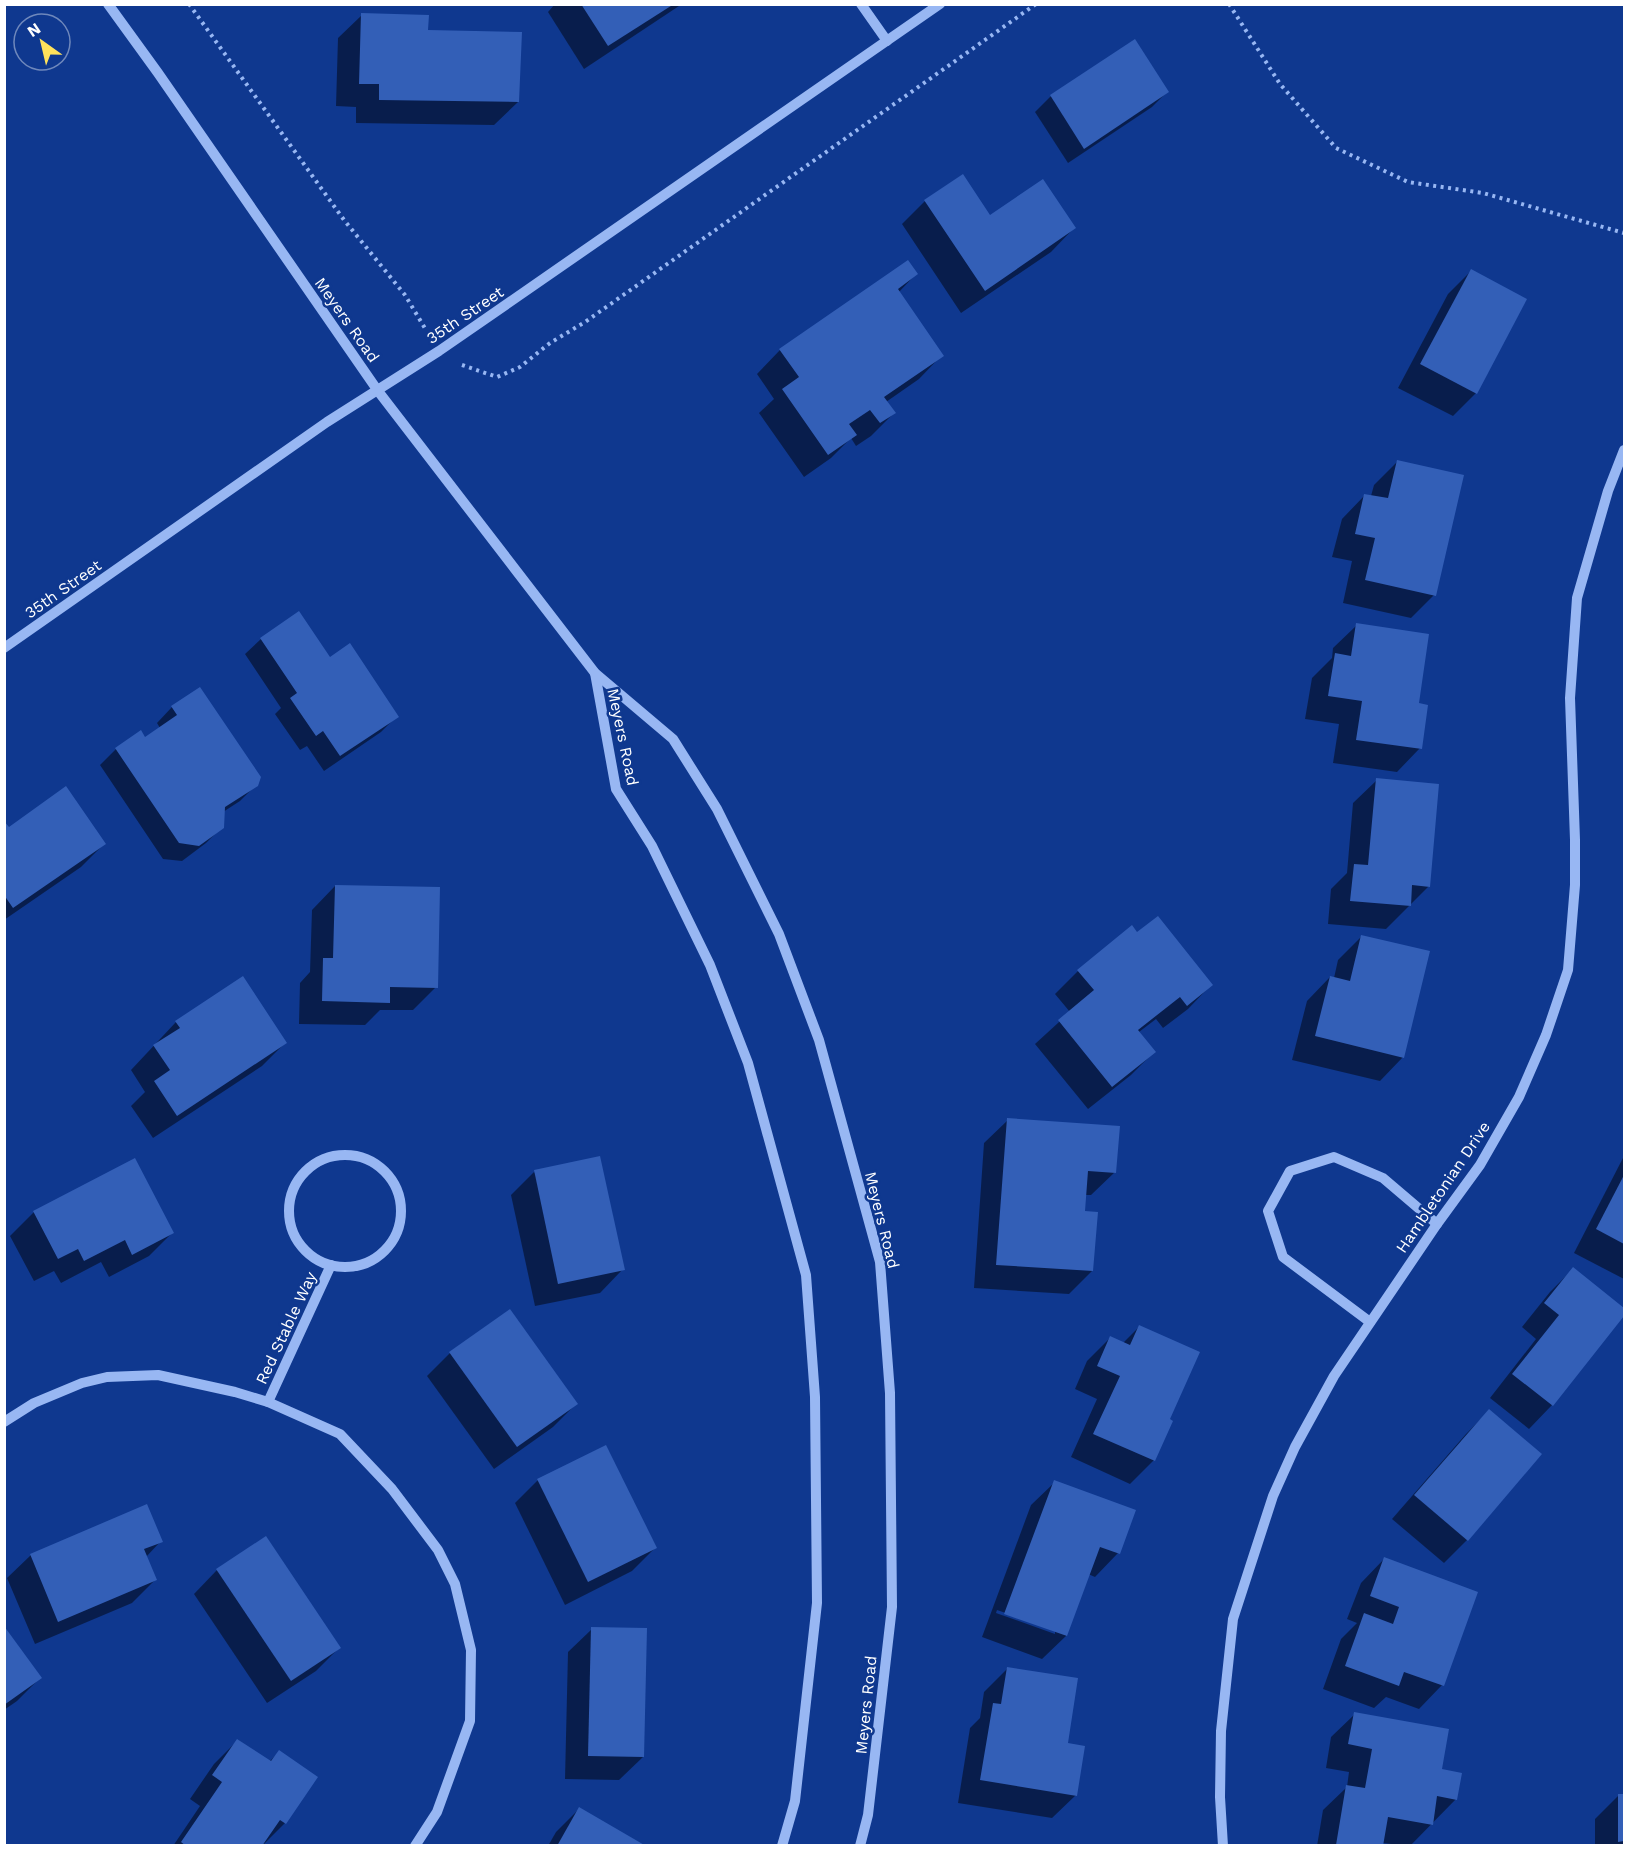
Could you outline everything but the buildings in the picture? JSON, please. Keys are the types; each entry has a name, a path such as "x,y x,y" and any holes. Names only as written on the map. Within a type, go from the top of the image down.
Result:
{"street":[{"name":"Meyers Road","path":"108,4 378,391 595,673 673,739 717,809 779,934 819,1040 880,1262 890,1394 892,1607 868,1815 860,1845"},
{"path":"861,4 887,41"},
{"name":"35th Street","path":"4,648 327,422 439,351 940,4"},
{"name":"Hambletonian Drive","path":"1223,1845 1220,1797 1221,1731 1233,1618 1273,1496 1295,1447 1334,1376 1480,1165 1519,1097 1546,1035 1568,970 1575,885 1570,698 1577,598 1608,491 1624,450"},
{"name":"Meyers Road","path":"595,673 616,789 652,846 710,964 748,1063 806,1275 815,1397 817,1603 795,1801 782,1845"},
{"name":"Red Stable Way","path":"339,1155 359,1156 375,1162 388,1174 398,1189 402,1206 400,1224 393,1240 382,1254 366,1263 349,1267 331,1265 314,1257 300,1244 291,1226 289,1207 293,1188 305,1172 321,1160 339,1155"},
{"path":"1370,1322 1283,1257 1268,1211 1290,1171 1334,1157 1383,1178 1437,1224"},
{"name":"Red Stable Way","path":"268,1402 331,1265"},
{"name":"Red Stable Way","path":"4,1422 34,1403 82,1383 107,1377 158,1375 235,1392 268,1402 340,1434 392,1489 438,1550 455,1584 471,1650 470,1721 437,1812 416,1845"}],"path":[{"path":"189,4 344,220 405,295 439,351 448,361 497,377 520,367 550,343 585,322 1036,4"},
{"path":"1228,4 1280,84 1336,148 1408,182 1483,193 1624,233"}]}
